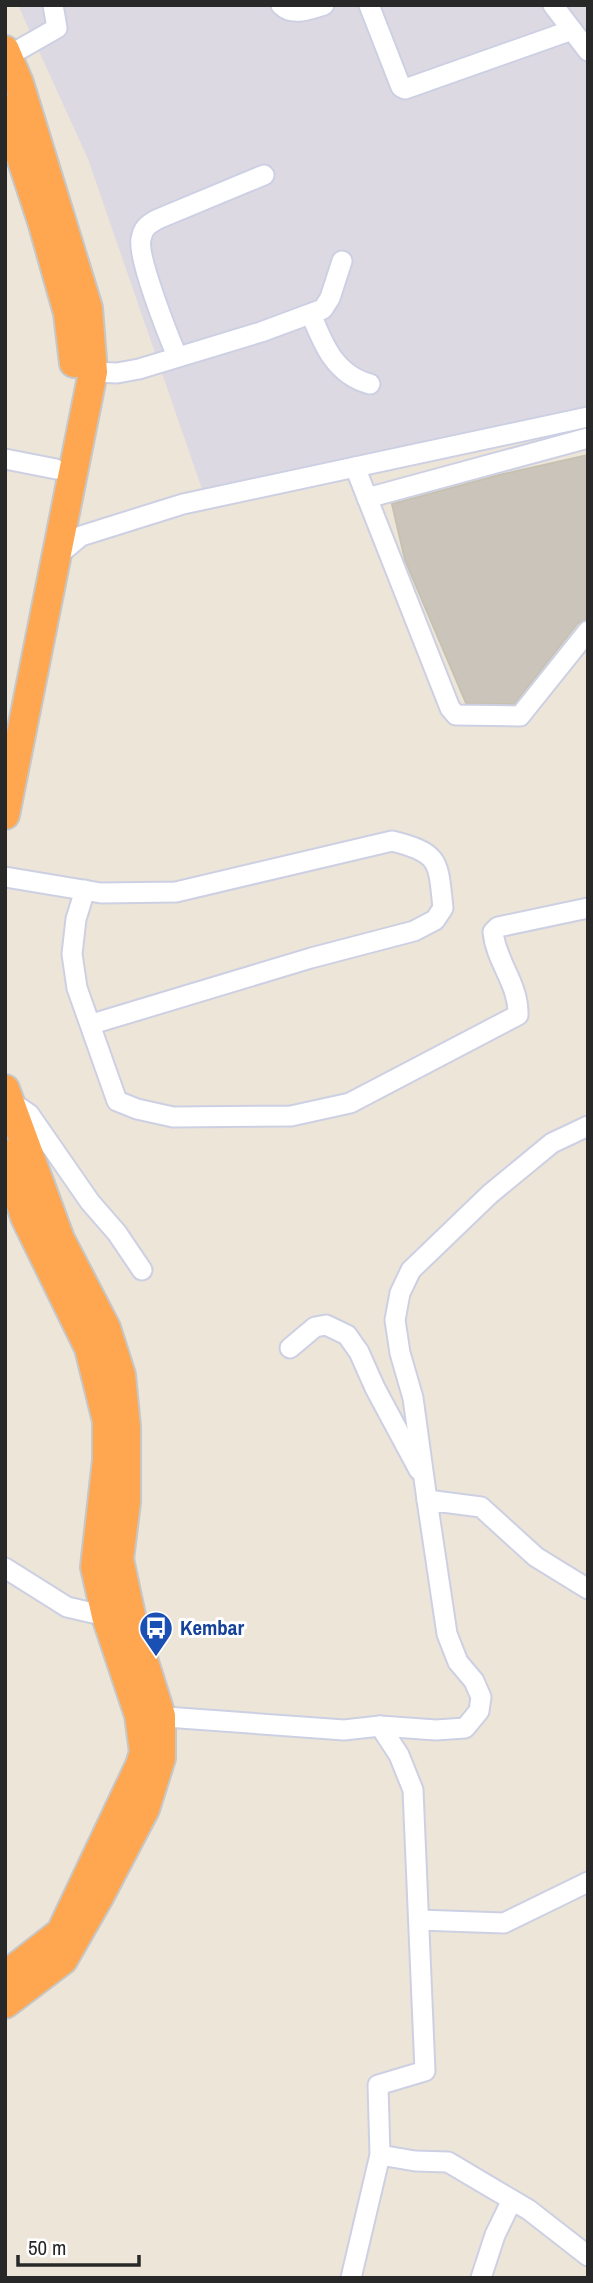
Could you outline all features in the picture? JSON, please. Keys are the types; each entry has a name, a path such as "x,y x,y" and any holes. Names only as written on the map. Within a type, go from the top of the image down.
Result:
{"highway":[{"path":"5,815 93,372 88,308 27,108 7,53"},
{"path":"5,109 42,221 68,313 74,366 39,562 5,712"},
{"path":"5,2004 63,1960 145,1809 161,1758 119,1559 126,1502 126,1427 121,1375 106,1328 60,1238 7,1095"},
{"path":"5,1154 25,1217 89,1348 107,1421 107,1460 96,1567 106,1616 150,1716 140,1765 61,1931 5,1976"}],"street":[{"path":"7,53 57,28 53,5"},
{"path":"281,5 287,10 299,12 324,5"},
{"path":"369,5 401,86 405,89 572,30"},
{"path":"553,5 588,51"},
{"path":"177,356 161,316 142,253 142,232 146,225 158,219 264,175"},
{"path":"93,372 117,373 139,369 323,309 330,298 342,261"},
{"path":"311,314 325,346 338,365 358,381 370,384"},
{"path":"57,556 81,536 183,504 588,417"},
{"path":"367,498 588,438"},
{"path":"5,459 56,469"},
{"path":"355,467 450,708 456,715 520,716 588,631"},
{"path":"5,877 101,893 176,892 392,841 415,846 435,860 443,908 435,919 414,931 311,958 92,1024"},
{"path":"85,890 76,919 72,954 77,988 92,1024 117,1101 137,1109 173,1117 291,1116 351,1102 518,1015 519,999 495,948 493,932 498,927 588,908"},
{"path":"7,1095 29,1114 90,1202 117,1233 142,1270"},
{"path":"150,1716 344,1730 380,1726 436,1730 465,1728 479,1711 481,1697 478,1689 458,1662 447,1634 413,1398 394,1320 400,1293 411,1270 490,1194 552,1143 588,1126"},
{"path":"290,1348 315,1326 326,1325 347,1335 359,1352 374,1388 426,1490 481,1507 536,1557 588,1589"},
{"path":"5,1568 67,1607 106,1616"},
{"path":"351,2278 380,2155 378,2085 425,2071 413,1790 399,1755 380,1726"},
{"path":"419,1920 504,1923 588,1882"},
{"path":"380,2155 415,2161 448,2162 512,2200 588,2256"},
{"path":"481,2278 495,2235 512,2200"}],"shaded area":[{"path":"18,5 588,5 588,408 203,492 88,159"}],"building":[{"path":"588,455 588,619 578,623 514,704 466,703 405,560 392,504 499,475"}],"place":[{"name":"Kembar","path":"156,1658"}]}
